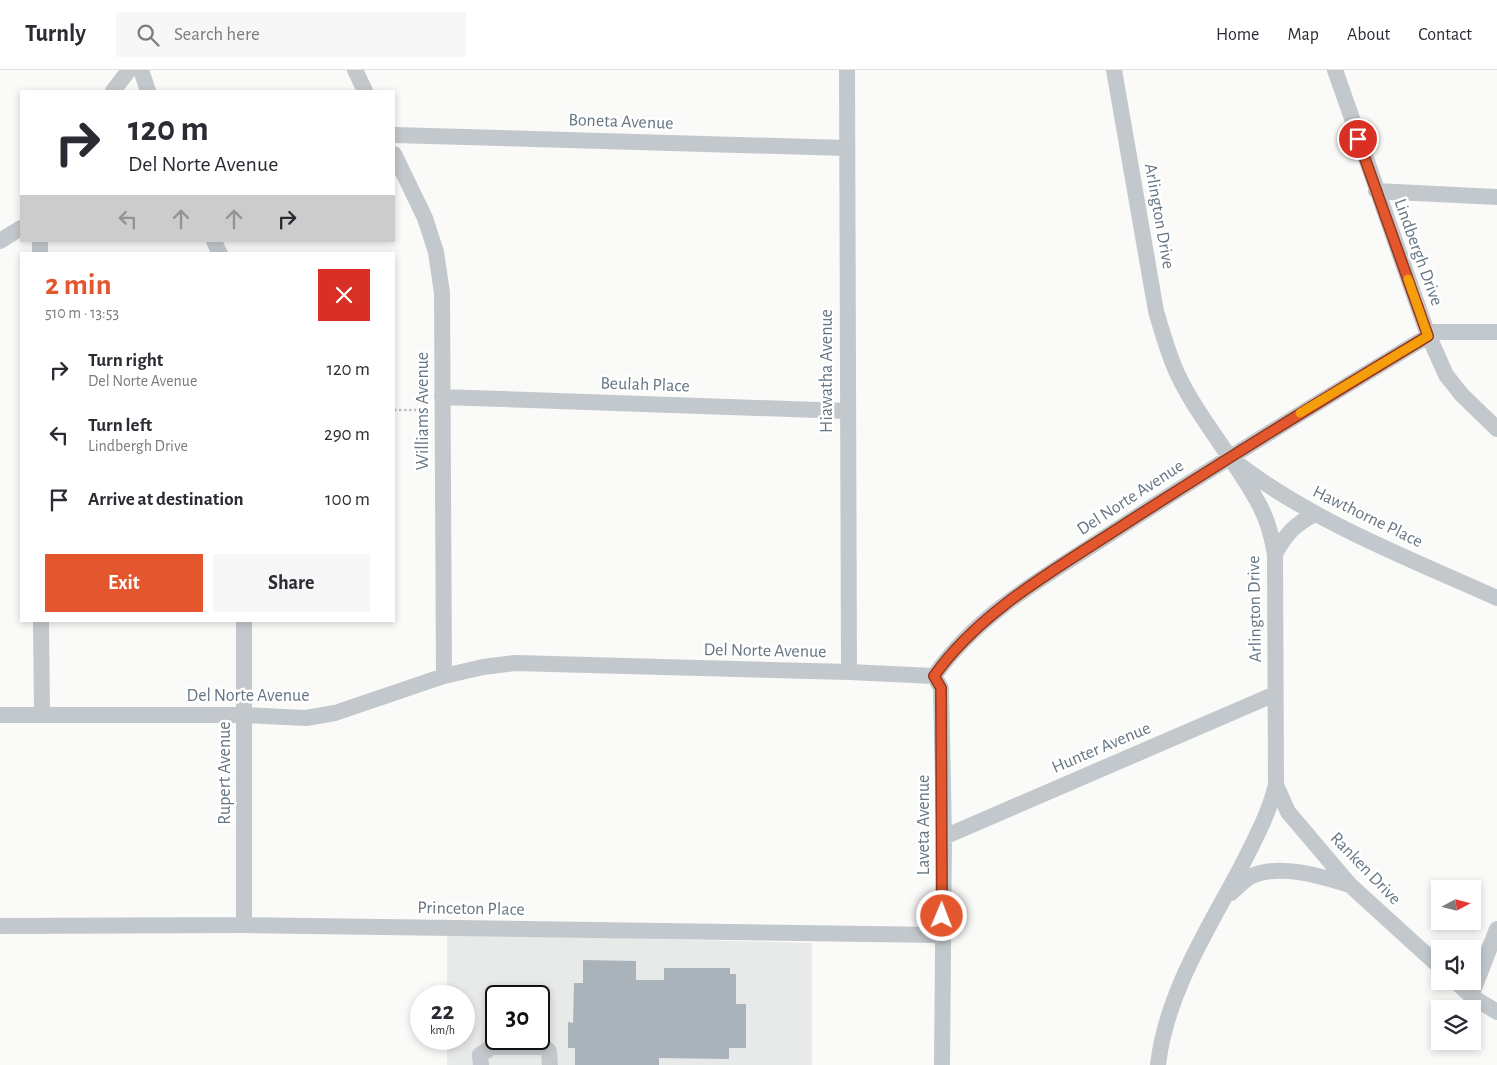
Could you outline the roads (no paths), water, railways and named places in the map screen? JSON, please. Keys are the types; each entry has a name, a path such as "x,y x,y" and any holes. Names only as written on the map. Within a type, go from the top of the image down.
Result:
{"street":[{"path":"114,90 129,70"},
{"path":"141,70 148,90"},
{"path":"355,70 365,90"},
{"name":"Hiawatha Avenue","path":"847,70 846,411 849,672"},
{"name":"Arlington Drive","path":"1114,70 1156,311 1165,343 1177,373 1260,506 1269,528 1275,554 1276,785 1267,818 1176,994 1161,1038 1158,1065"},
{"name":"Lindbergh Drive","path":"1335,70 1376,191 1428,334 1446,375 1479,413 1497,429"},
{"name":"Boneta Avenue","path":"395,135 846,148"},
{"name":"Williams Avenue","path":"395,156 425,218 436,252 442,293 444,676"},
{"path":"1376,191 1497,197"},
{"path":"0,241 20,229"},
{"path":"1428,334 1497,332"},
{"name":"Del Norte Avenue","path":"0,715 244,715 306,718 335,713 444,676 483,667 515,663 934,676 947,658 982,622 1019,594 1228,457 1428,334"},
{"name":"Beulah Place","path":"442,403 846,411"},
{"name":"Hawthorne Place","path":"1228,457 1270,488 1315,514 1497,598"},
{"path":"1275,554 1285,535 1298,523 1315,514"},
{"path":"41,622 42,714"},
{"name":"Rupert Avenue","path":"244,622 244,925"},
{"name":"Laveta Avenue","path":"934,676 941,688 944,837 942,1065"},
{"name":"Hunter Avenue","path":"944,837 1275,694"},
{"name":"Ranken Drive","path":"1276,785 1288,812 1350,885 1431,960"},
{"name":"Arlington Drive","path":"1224,899 1252,876 1280,870 1316,875 1350,885"},
{"name":"Princeton Place","path":"0,926 244,925 942,935"},
{"path":"1472,996 1497,929"},
{"path":"1465,990 1497,1012"},
{"path":"481,1065 480,1055 492,1047 547,1048 550,1065"}]}
